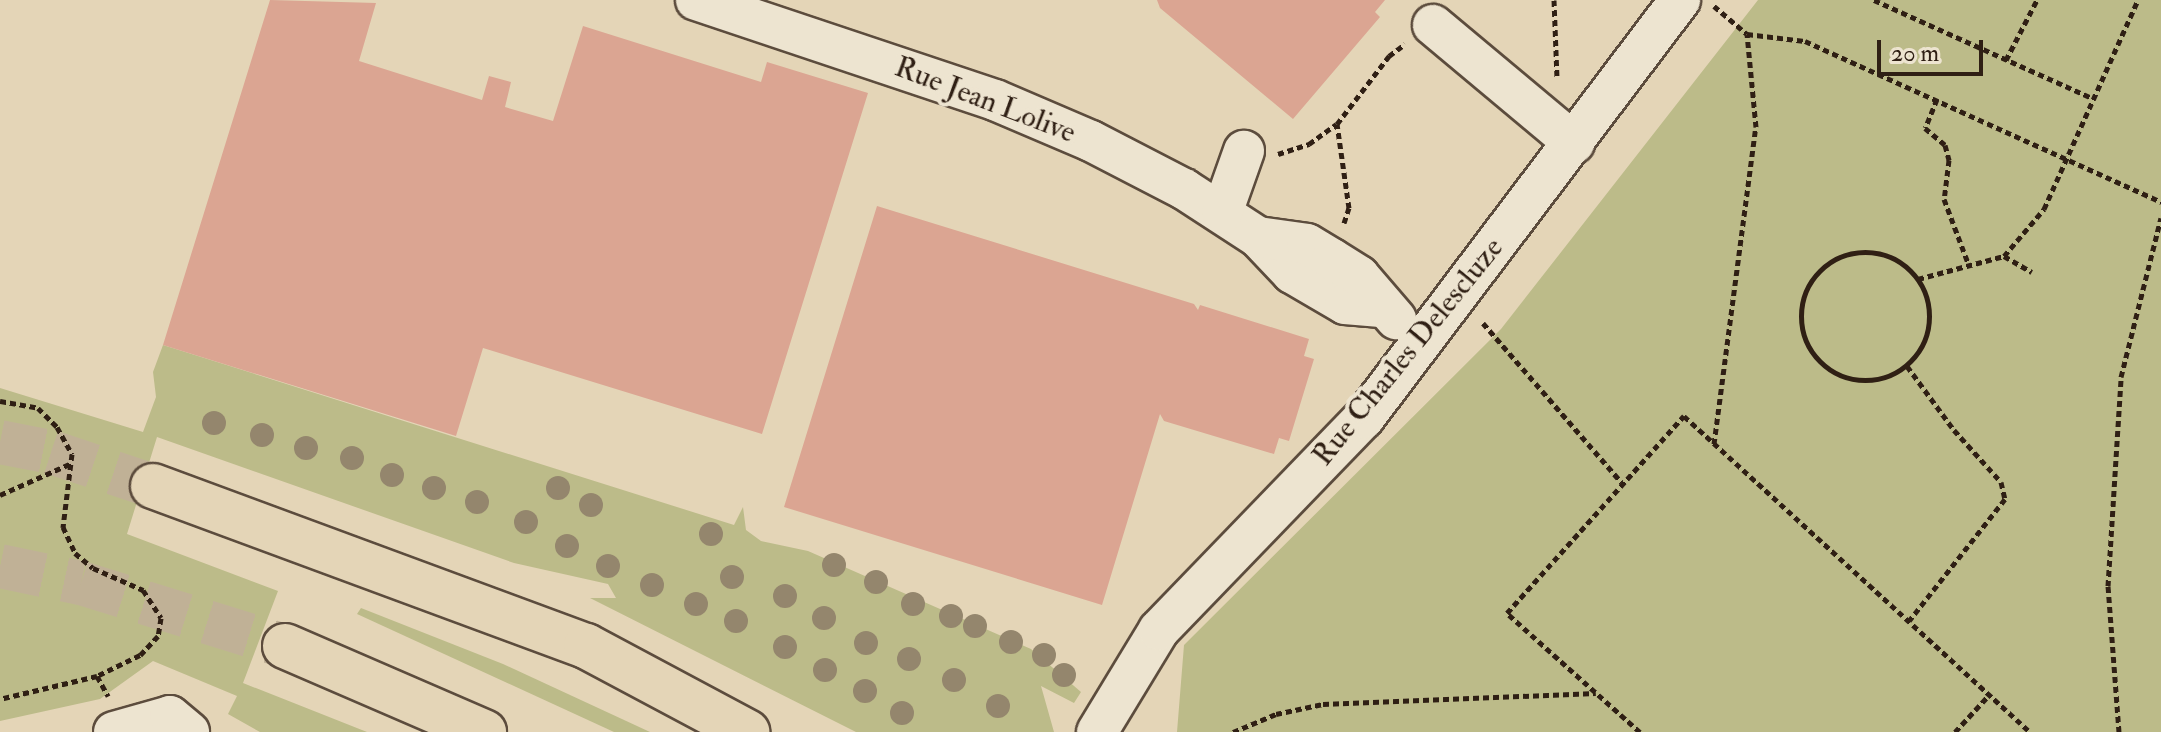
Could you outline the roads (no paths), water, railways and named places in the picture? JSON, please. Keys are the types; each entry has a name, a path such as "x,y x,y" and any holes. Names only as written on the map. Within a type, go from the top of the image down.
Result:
{"highway":[{"path":"153,486 586,646 747,732"},
{"path":"285,646 484,732"}],"street":[{"name":"Rue Charles Delescluze","path":"1097,732 1159,630 1364,418 1680,0"},
{"name":"Rue Jean Lolive","path":"702,1 995,100 1091,141 1222,213 1258,237 1292,273 1335,299 1381,307"},
{"path":"1433,25 1574,143"},
{"path":"1222,213 1244,151"},
{"name":"Rue Jean Lolive","path":"1258,237 1307,244 1359,276 1381,307 1424,342"},
{"path":"114,732 180,724"}],"tunnel":[{"path":"0,442 51,452 153,486"},
{"path":"0,566 81,583 285,646"}]}
